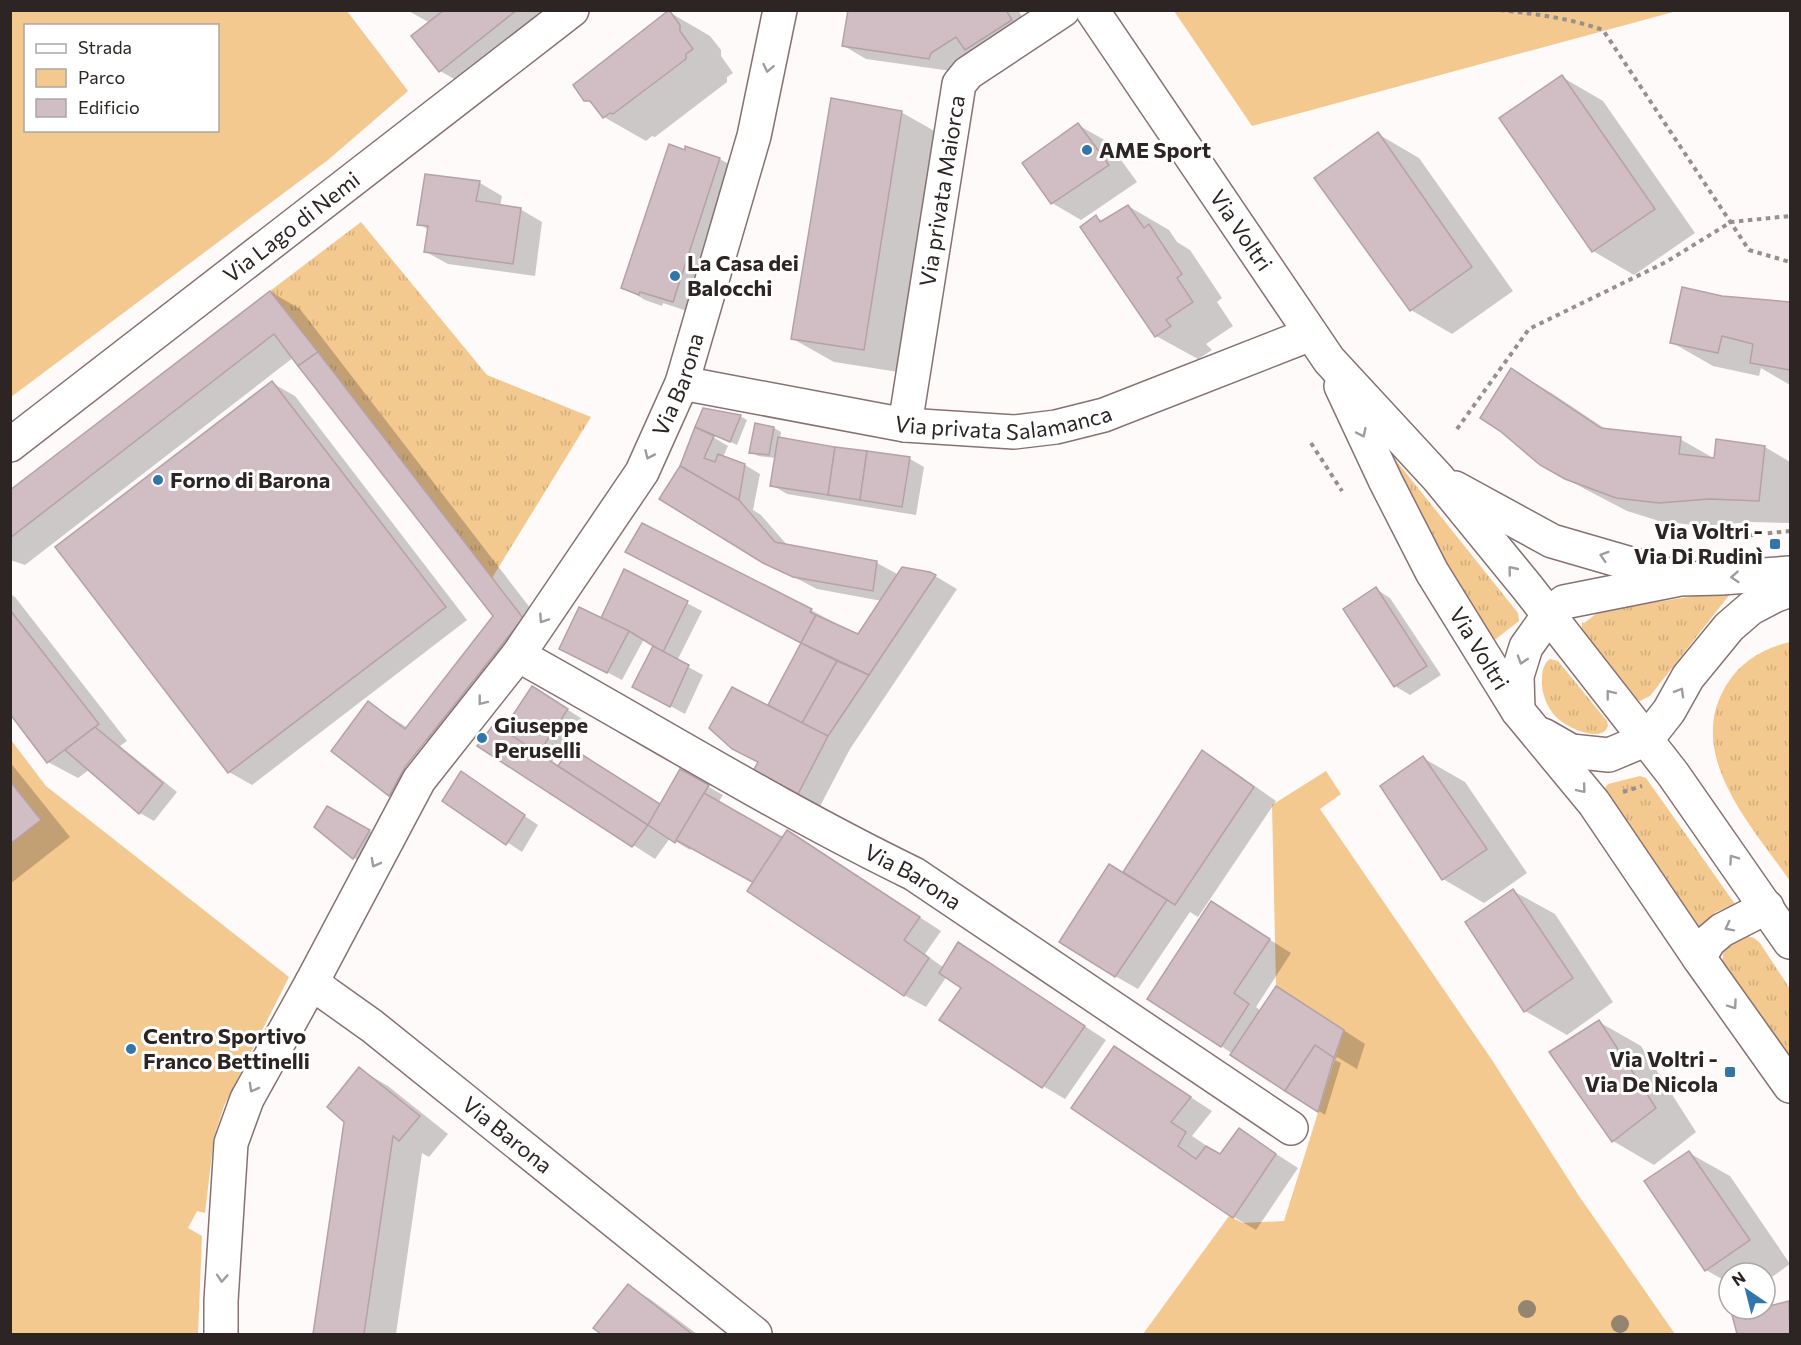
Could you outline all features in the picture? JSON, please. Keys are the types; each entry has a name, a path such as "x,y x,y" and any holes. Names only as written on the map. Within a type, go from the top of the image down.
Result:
{"street":[{"name":"Via Lago di Nemi","path":"10,445 573,10"},
{"name":"Via Barona","path":"221,1335 220,1301 231,1143 246,1099 312,982 419,780 518,655 642,472 682,383 754,136 780,10"},
{"name":"Via privata Maiorca","path":"905,425 959,84 970,72 1064,10"},
{"name":"Via Voltri","path":"1092,10 1329,360 1438,478 1647,739 1791,942"},
{"name":"Via privata Salamanca","path":"682,383 905,425 1014,432 1056,427 1104,415 1311,334"},
{"name":"Via Voltri","path":"1329,360 1386,482 1432,572 1525,719 1594,803 1699,958 1791,1086"},
{"path":"1438,478 1488,508 1552,541 1680,579"},
{"path":"1548,616 1567,601 1680,579 1791,573"},
{"path":"1647,739 1669,711 1688,677 1730,627 1751,608 1791,590"},
{"name":"Via Voltri","path":"1548,616 1526,647 1517,676 1525,719 1572,751 1609,756 1647,739"},
{"name":"Via Barona","path":"518,655 747,786 914,874 1291,1128"},
{"path":"1699,958 1709,941 1722,930 1767,907"},
{"name":"Via Barona","path":"312,982 372,1026 755,1335"}],"path":[{"path":"1500,10 1579,22 1603,30 1749,250 1791,262"},
{"path":"1457,429 1529,329 1666,262 1731,222 1791,216"},
{"path":"1311,443 1342,491"},
{"path":"1732,537 1791,531"},
{"path":"1619,794 1649,783"}],"green space":[{"path":"10,11 347,11 408,91 328,160 11,397"},
{"path":"1174,11 1677,11 1252,126"},
{"path":"361,222 487,375 591,417 492,578 270,291"},
{"path":"1391,457 1518,613 1519,621 1492,642 1485,640"},
{"path":"1727,591 1730,594 1650,696 1640,701 1629,694 1582,633 1582,622 1584,623 1605,610"},
{"path":"1790,642 1790,881 1742,813 1728,788 1718,763 1713,737 1716,710 1733,676 1746,662 1762,652"},
{"path":"1550,659 1558,661 1607,721 1608,726 1604,731 1598,734 1582,732 1560,720 1552,712 1542,689 1543,668"},
{"name":"Centro Sportivo Franco Bettinelli","path":"11,740 46,786 289,977 224,1106 214,1137 205,1213 197,1211 188,1228 202,1236 198,1334 11,1334"},
{"path":"1326,771 1341,794 1320,809 1492,1060 1579,1196 1675,1334 1143,1334 1229,1216 1243,1223 1284,1221 1344,1030 1276,986 1272,805"},
{"path":"1640,776 1646,778 1735,904 1716,912 1698,930 1606,793 1605,788 1608,784"},
{"path":"1746,936 1760,943 1790,989 1790,1063 1722,963 1724,947"}],"building":[{"path":"444,10 517,10 439,72 411,36"},
{"path":"669,10 693,49 686,54 686,59 613,114 610,113 603,118 590,101 584,101 573,85"},
{"path":"848,10 1006,10 1012,20 965,50 956,37 931,53 929,59 842,46"},
{"path":"1562,75 1655,209 1592,252 1499,118"},
{"path":"831,98 902,111 864,350 791,339"},
{"path":"1078,123 1109,165 1051,204 1022,163"},
{"path":"1378,132 1472,267 1410,311 1314,178"},
{"path":"669,144 685,150 685,146 720,158 673,302 640,292 639,295 621,288"},
{"path":"425,174 480,181 476,201 521,208 513,264 424,252 428,226 417,225"},
{"path":"1128,205 1144,228 1149,224 1182,274 1177,278 1193,302 1166,320 1171,326 1155,337 1080,227 1096,215 1100,222"},
{"path":"1682,287 1722,296 1790,302 1790,370 1750,363 1753,344 1722,336 1718,353 1670,343"},
{"path":"270,291 318,352 298,366 274,334 10,538 10,490"},
{"path":"318,352 523,618 405,767 389,796 331,751 368,701 405,729 493,616 298,366"},
{"path":"1511,368 1601,428 1681,437 1679,454 1714,458 1716,439 1765,446 1759,501 1709,499 1659,503 1616,498 1565,479 1540,465 1500,431 1480,418"},
{"path":"272,381 446,607 228,773 55,547"},
{"path":"703,408 741,415 730,442 695,427"},
{"path":"755,423 774,427 769,455 749,453"},
{"path":"695,427 714,436 704,458 715,462 718,454 745,464 739,500 680,466"},
{"path":"778,437 835,447 828,495 770,486"},
{"path":"835,447 867,451 860,500 828,495"},
{"path":"867,451 910,457 902,507 860,500"},
{"path":"680,466 739,500 775,542 877,561 873,591 793,577 763,563 659,499"},
{"path":"642,523 812,609 810,612 816,615 801,643 625,552"},
{"path":"902,567 936,575 869,675 801,643 816,615 858,634"},
{"path":"624,569 688,601 663,652 629,631 601,618"},
{"path":"1376,587 1427,666 1394,687 1343,609"},
{"path":"579,607 629,631 607,673 559,649"},
{"path":"10,610 99,724 47,763 10,714"},
{"path":"801,643 837,661 802,723 768,705"},
{"path":"653,646 689,665 670,707 632,687"},
{"path":"837,661 869,675 828,736 802,723"},
{"path":"532,686 568,709 538,754 503,730"},
{"path":"732,687 828,736 796,798 751,775 758,762 732,749 709,728"},
{"path":"494,724 648,825 632,847 477,746"},
{"path":"95,727 163,783 139,814 65,750"},
{"path":"570,747 660,804 648,825 558,766"},
{"path":"1202,750 1254,787 1175,905 1123,872"},
{"path":"1423,756 1487,849 1442,880 1380,786"},
{"path":"680,769 709,785 675,843 648,825"},
{"path":"461,771 525,815 506,845 442,801"},
{"path":"10,781 41,820 10,844"},
{"path":"704,793 783,838 754,883 676,840"},
{"path":"327,806 370,830 353,859 314,827"},
{"path":"787,830 920,917 904,940 929,958 904,996 747,891"},
{"path":"1109,864 1167,900 1115,977 1059,942"},
{"path":"1513,889 1573,978 1524,1012 1465,922"},
{"path":"1211,901 1270,939 1234,993 1249,1004 1221,1047 1147,999"},
{"path":"958,942 1085,1026 1042,1088 939,1020 961,988 939,973"},
{"path":"1276,986 1344,1030 1334,1058 1315,1045 1285,1091 1230,1055"},
{"path":"1599,1020 1656,1108 1612,1142 1549,1052"},
{"path":"1315,1045 1334,1058 1318,1112 1285,1091"},
{"path":"1114,1046 1191,1097 1171,1122 1186,1132 1178,1146 1196,1159 1206,1146 1220,1154 1239,1128 1276,1154 1233,1218 1071,1108"},
{"path":"359,1067 420,1116 399,1141 393,1136 364,1334 313,1334 344,1122 327,1107"},
{"path":"1689,1151 1750,1240 1705,1271 1644,1181"},
{"path":"628,1284 692,1334 601,1334 593,1328"},
{"path":"1789,1301 1790,1334 1737,1334 1734,1321 1777,1321 1777,1304"}],"place":[{"name":"AME Sport","path":"1087,150"},
{"name":"La Casa dei Balocchi","path":"675,276"},
{"name":"Forno di Barona","path":"158,480"},
{"name":"Via Voltri - Via Di Rudinì","path":"1775,544"},
{"name":"Giuseppe Peruselli","path":"482,738"},
{"name":"Centro Sportivo Franco Bettinelli","path":"131,1049"},
{"name":"Via Voltri - Via De Nicola","path":"1730,1072"}]}
